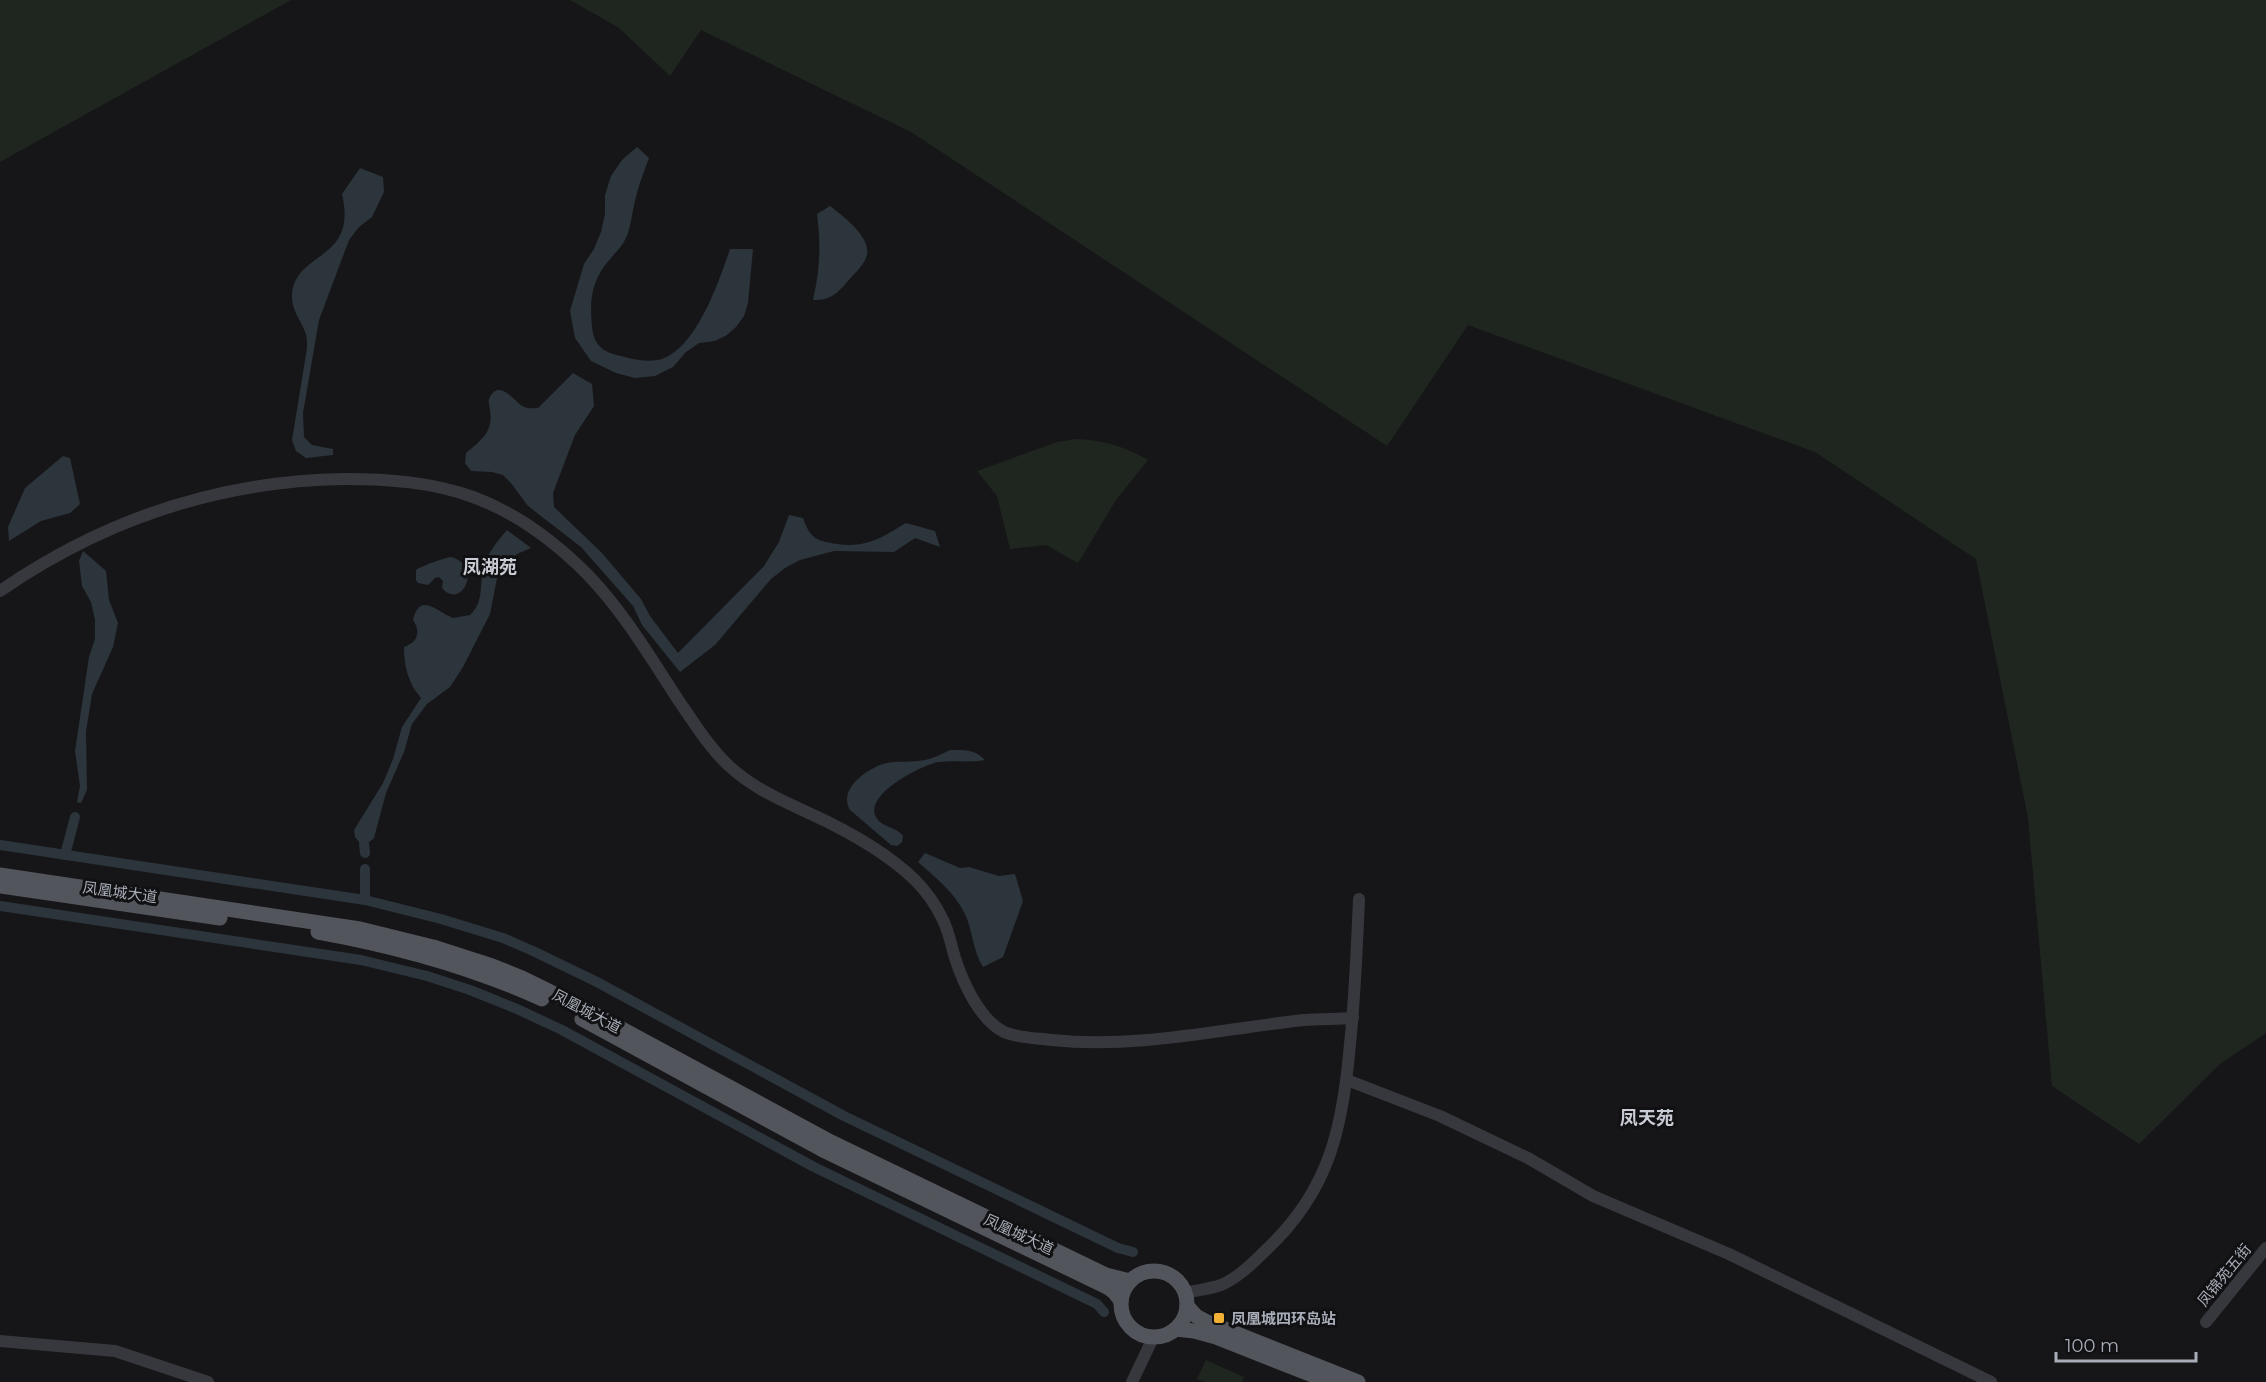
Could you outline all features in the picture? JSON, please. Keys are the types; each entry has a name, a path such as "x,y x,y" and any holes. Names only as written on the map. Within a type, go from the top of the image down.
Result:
{"main road":[{"name":"凤凰城大道","path":"0,875 360,929 433,947 492,966 583,1008 824,1138 932,1192 1106,1275 1130,1281"},
{"name":"凤凰城大道","path":"0,886 365,940 432,957 485,975 571,1013 861,1169 1107,1287 1120,1301"},
{"path":"1186,1300 1184,1319 1176,1329 1169,1334 1153,1338 1132,1331 1121,1312 1120,1301 1130,1281 1139,1274 1161,1271 1180,1283 1186,1300 1196,1316 1358,1382"},
{"path":"1176,1329 1216,1337 1330,1382"}],"street":[{"path":"0,591 84,541 107,530 155,511 221,492 287,483 350,479 418,483 455,491 492,505 526,524 555,545 590,578 624,618 709,745 739,775 774,798 830,823 865,843 914,879 930,898 940,915 948,932 955,957 975,1000 988,1020 997,1028 1016,1036 1103,1043 1151,1040 1305,1020 1353,1018"},
{"path":"1186,1300 1222,1285 1258,1258 1290,1225 1315,1188 1333,1147 1340,1125 1347,1080 1353,1018 1359,899"},
{"path":"1347,1080 1440,1116 1528,1158 1593,1196 1729,1254 1991,1382"},
{"name":"凤锦苑五街","path":"2206,1322 2266,1248"},
{"path":"1132,1382 1153,1338"},
{"path":"0,1341 115,1351 208,1382"}],"shaded area":[{"path":"0,0 291,0 0,162"},
{"path":"570,0 2266,0 2266,1033 2220,1064 2139,1144 2052,1086 2028,818 1976,559 1815,452 1468,325 1387,446 911,132 701,30 670,76 619,28"},
{"path":"637,147 649,158 638,189 628,233 623,244 602,270 592,295 593,332 602,349 645,361 662,359 675,352 686,341 705,312 730,249 753,249 748,303 744,316 736,327 715,341 699,343 686,352 673,367 655,376 635,378 616,373 591,361 575,338 570,311 584,264 601,232 605,214 605,195 611,176 622,160"},
{"path":"360,168 383,177 384,192 372,217 359,227 349,240 319,320 303,413 304,437 312,445 333,449 333,455 306,458 296,451 292,440 307,348 306,334 295,310 292,294 296,280 304,269 334,244 342,232 345,216 342,194"},
{"path":"830,206 857,230 866,245 867,252 861,266 836,293 828,298 813,300 819,257 817,214"},
{"path":"573,373 592,384 594,406 575,435 553,493 554,507 602,553 641,599 650,616 678,653 764,566 779,542 789,515 803,518 811,534 819,540 830,543 857,545 873,541 906,523 935,531 940,547 915,538 894,552 834,551 800,560 771,579 715,645 680,672 642,625 633,606 581,547 528,506 503,475 471,471 465,463 466,453 481,440 488,430 491,418 489,400 494,392 503,391 524,407 538,408"},
{"path":"1076,439 1113,445 1148,460 1116,500 1078,563 1046,545 1010,549 997,496 977,471 1057,442"},
{"path":"63,456 70,458 80,504 70,513 41,521 9,541 8,527 25,488"},
{"path":"507,530 531,548 517,554 505,564 497,578 490,614 463,667 450,687 427,704 412,724 404,752 386,793 374,838 368,843 360,843 355,837 354,830 383,783 402,727 421,698 410,680 404,654 404,647 417,636 413,620 416,611 425,605 453,618 470,615 479,600 487,559"},
{"path":"83,551 106,571 109,600 118,623 113,647 92,694 86,732 87,790 81,803 77,802 80,786 75,751 89,657 95,639 95,620 91,602 82,586 79,561"},
{"path":"451,557 461,562 466,569 468,577 462,591 449,594 442,588 443,581 439,577 428,585 418,583 416,570"},
{"path":"950,750 973,752 985,760 938,762 908,775 879,798 875,807 875,815 880,822 903,836 902,842 897,846 891,845 850,810 847,803 850,788 869,771 883,764 920,761"},
{"path":"925,853 960,868 969,867 999,876 1015,874 1023,901 1003,957 983,967 968,920 961,906 944,886 918,862"},
{"path":"1206,1360 1244,1377 1242,1382 1205,1382 1197,1379"}],"waterway":[{"path":"65,855 75,817"},
{"path":"364,843 365,853"},
{"path":"0,845 365,900 441,919 503,938 597,982 844,1116 1118,1248 1133,1252"},
{"path":"365,869 365,900"},
{"path":"0,906 361,960 427,976 470,990 562,1030 814,1167 1097,1304 1104,1312"}],"place":[{"name":"凤凰城四环岛站","path":"1219,1318"}],"district":[{"name":"凤湖苑","path":"490,567"},
{"name":"凤天苑","path":"1647,1118"}]}
